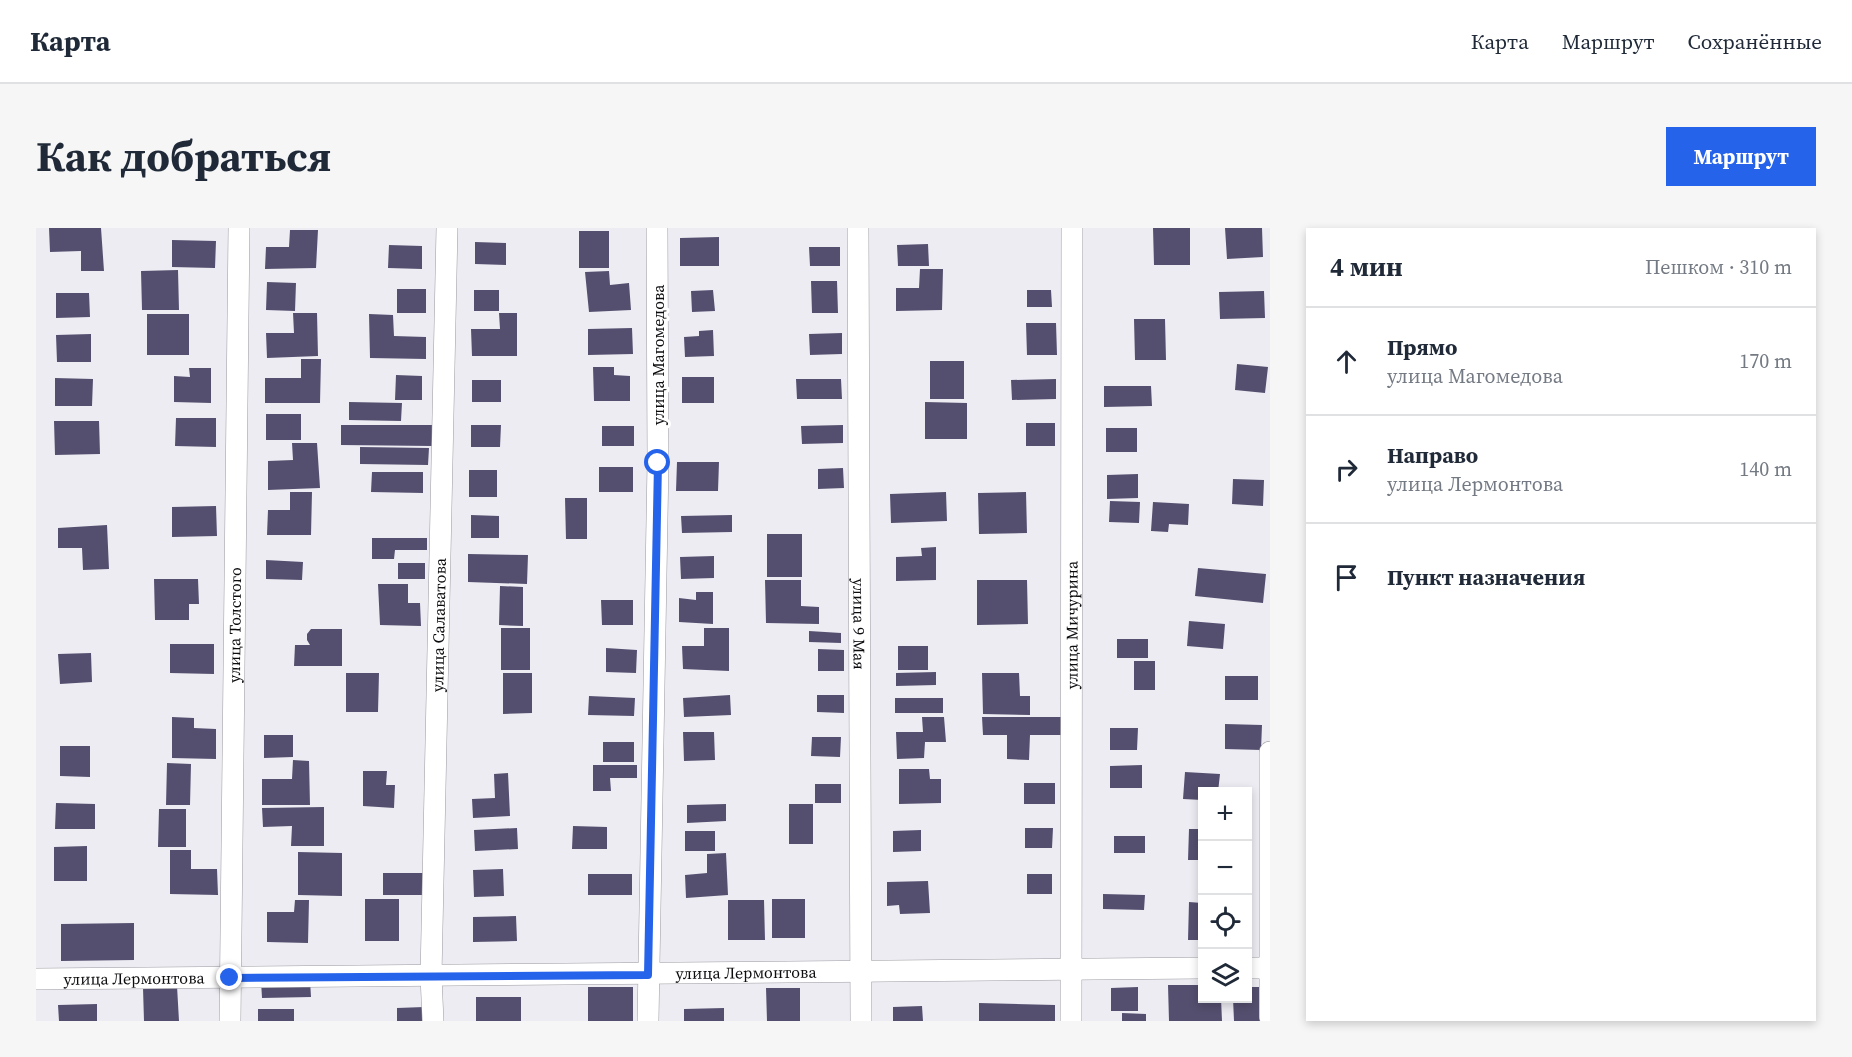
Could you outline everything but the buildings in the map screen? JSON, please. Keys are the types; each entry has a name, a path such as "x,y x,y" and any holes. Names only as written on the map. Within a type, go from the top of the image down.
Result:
{"street":[{"name":"улица Толстого","path":"230,1021 239,228"},
{"name":"улица Салаватова","path":"433,1021 431,976 447,228"},
{"name":"улица Магомедова","path":"648,1021 658,463 657,228"},
{"name":"улица 9 Мая","path":"858,228 861,1021"},
{"name":"улица Мичурина","path":"1071,1021 1072,228"},
{"path":"1270,752 1270,1017"},
{"name":"улица Лермонтова","path":"36,980 1198,968"},
{"path":"1252,968 1269,968"}],"route":[{"path":"230,978 648,975 658,463"}]}
